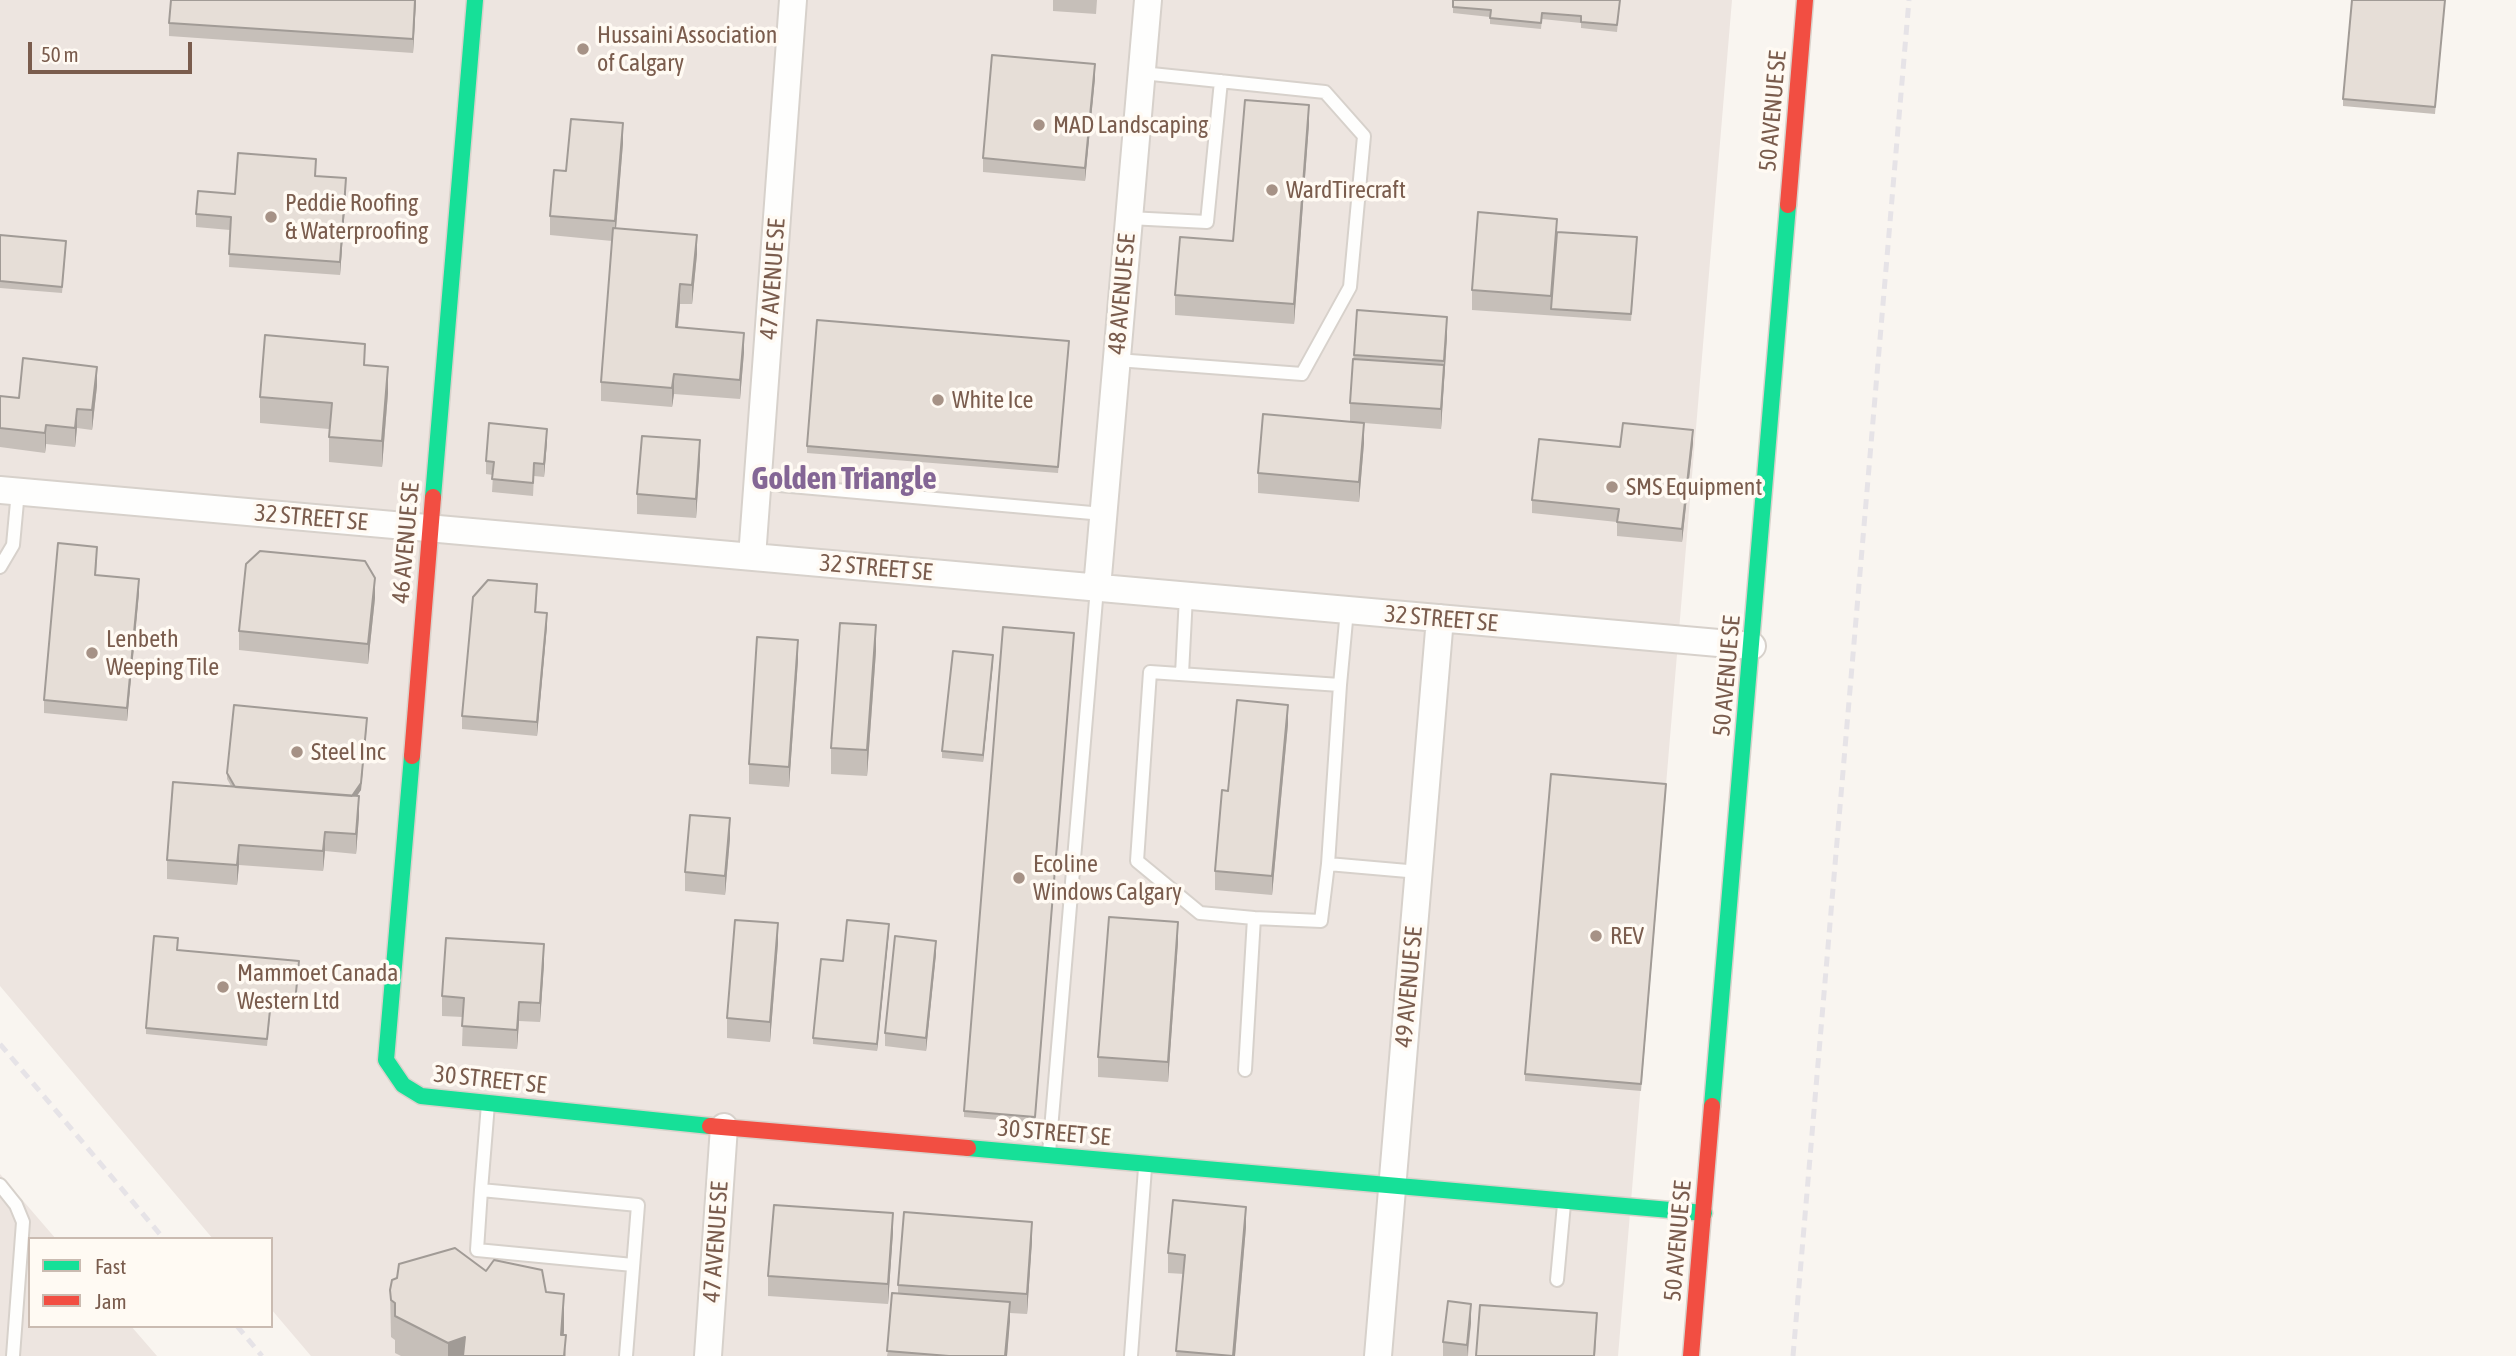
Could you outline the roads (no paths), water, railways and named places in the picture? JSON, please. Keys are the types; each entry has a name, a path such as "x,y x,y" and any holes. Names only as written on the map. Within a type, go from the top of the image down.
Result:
{"street":[{"name":"46 AVENUE SE","path":"403,1085 386,1060 475,0"},
{"name":"47 AVENUE SE","path":"752,557 793,0"},
{"name":"48 AVENUE SE","path":"1097,588 1148,0"},
{"name":"50 AVENUE SE","path":"1690,1356 1805,0"},
{"name":"32 STREET SE","path":"9,491 1752,646"},
{"name":"49 AVENUE SE","path":"1378,1356 1440,618"},
{"name":"30 STREET SE","path":"403,1085 421,1096 724,1127 1704,1213"},
{"name":"47 AVENUE SE","path":"708,1356 724,1127"}],"lane":[{"path":"1117,360 1303,374 1350,287 1364,136 1325,92 1142,73"},
{"path":"1129,218 1207,222 1221,81"},
{"path":"757,483 1103,514"},
{"path":"0,567 13,545 9,491"},
{"path":"1049,1155 1097,588"},
{"path":"1182,674 1186,596"},
{"path":"1340,685 1150,671 1137,861 1200,913 1321,922 1328,864 1347,610"},
{"path":"1328,864 1419,872"},
{"path":"1245,1070 1254,918"},
{"path":"488,1103 477,1250 633,1265"},
{"path":"1131,1356 1146,1164"},
{"path":"0,1185 16,1205 23,1222 13,1356"},
{"path":"481,1190 638,1205 626,1356"},
{"path":"1557,1280 1564,1200"}],"railway":[{"path":"1793,1356 1909,0"},
{"path":"0,1044 162,1237"},
{"path":"239,1328 262,1356"}],"place":[{"name":"Hussaini Association of Calgary","path":"583,49"},
{"name":"MAD Landscaping","path":"1039,125"},
{"name":"WardTirecraft","path":"1272,190"},
{"name":"Peddie Roofing & Waterproofing","path":"271,217"},
{"name":"White Ice","path":"938,400"},
{"name":"SMS Equipment","path":"1612,487"},
{"name":"Lenbeth Weeping Tile","path":"92,653"},
{"name":"Steel Inc","path":"297,752"},
{"name":"Ecoline Windows Calgary","path":"1019,878"},
{"name":"REV","path":"1596,936"},
{"name":"Mammoet Canada Western Ltd","path":"223,987"}],"district":[{"name":"Golden Triangle","path":"844,479"}]}
